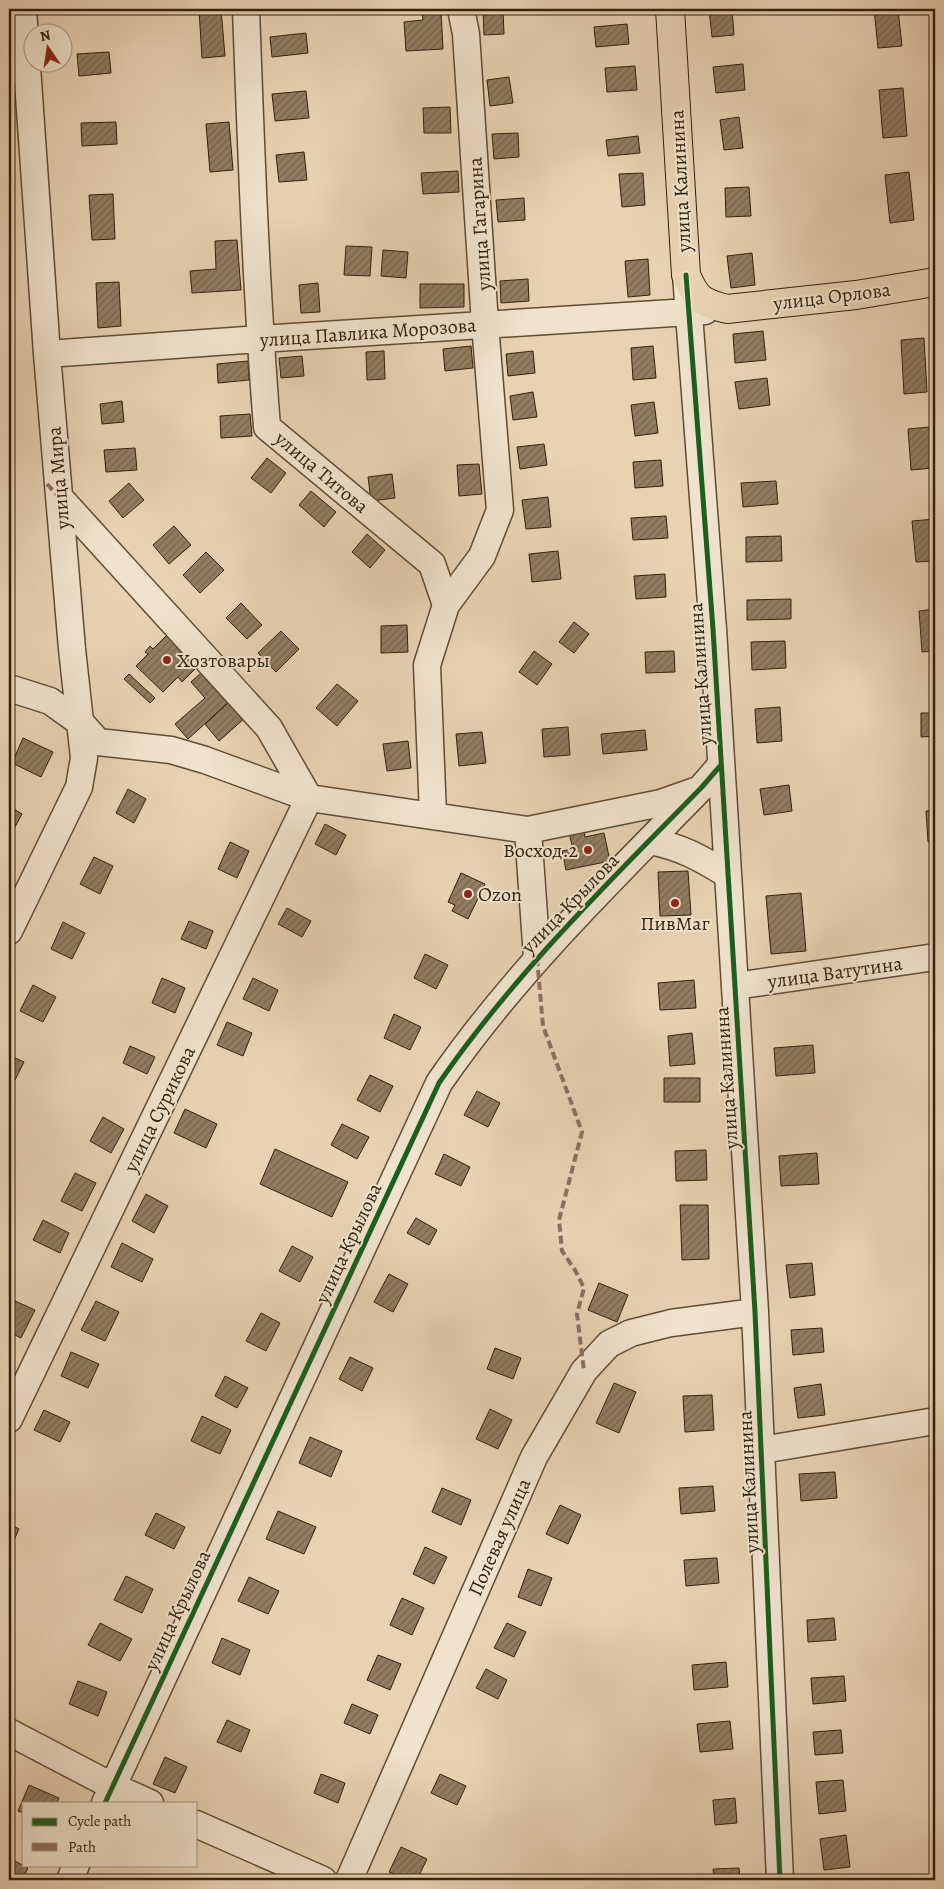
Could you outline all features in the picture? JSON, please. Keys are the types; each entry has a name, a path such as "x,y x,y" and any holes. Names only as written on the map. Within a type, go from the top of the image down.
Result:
{"main road":[{"name":"улица Калинина","path":"670,9 686,275"},
{"path":"686,275 693,292 702,300 710,305 728,309"},
{"name":"улица Орлова","path":"728,309 856,295 935,282"}],"street":[{"name":"улица Мира","path":"9,931 79,787 84,758 82,724 72,649 22,9"},
{"name":"улица Титова","path":"246,9 252,192 267,427 432,564 446,605"},
{"name":"улица Гагарина","path":"446,605 482,556 500,510 485,324 466,34 461,9"},
{"name":"улица Калинина","path":"686,275 713,629 756,1312 780,1880"},
{"name":"улица Павлика Морозова","path":"48,354 260,338 728,309"},
{"path":"60,498 269,728 309,798"},
{"path":"433,815 427,665 446,605"},
{"path":"9,688 50,701 82,724 98,742 171,750 205,760 309,798 528,830 661,803 701,788"},
{"name":"улица Крылова","path":"109,1794 439,1083 465,1044 537,958 721,765"},
{"name":"улица Сурикова","path":"9,1419 309,798"},
{"path":"528,830 537,958"},
{"path":"650,841 682,849 728,875"},
{"name":"улица Ватутина","path":"735,986 935,957"},
{"name":"Полевая улица","path":"350,1880 534,1457 584,1370 609,1344 631,1333 671,1323 756,1312"},
{"path":"762,1450 935,1421"},
{"path":"9,1732 109,1794 145,1802"},
{"path":"198,1825 323,1880"},
{"path":"70,1880 76,1866"}],"building":[{"path":"221,9 225,56 202,58 199,10"},
{"path":"483,9 503,9 504,34 484,35"},
{"path":"709,9 732,9 734,35 712,37"},
{"path":"874,9 898,9 902,46 878,48"},
{"path":"441,11 443,49 406,51 404,22 423,20 422,13"},
{"path":"627,24 629,44 596,47 594,27"},
{"path":"306,33 308,53 272,57 270,37"},
{"path":"109,52 111,73 79,76 77,54"},
{"path":"743,64 745,90 716,93 713,67"},
{"path":"635,66 637,90 607,92 605,68"},
{"path":"509,77 513,103 490,106 487,80"},
{"path":"903,88 907,136 883,138 879,90"},
{"path":"306,91 309,118 275,121 272,94"},
{"path":"450,107 451,133 424,133 423,108"},
{"path":"739,117 743,148 724,150 720,120"},
{"path":"116,122 117,144 82,146 81,123"},
{"path":"229,122 233,170 210,172 206,124"},
{"path":"518,133 519,157 494,159 492,134"},
{"path":"638,136 640,153 608,156 606,140"},
{"path":"304,152 307,180 279,182 276,155"},
{"path":"458,171 459,192 423,194 421,173"},
{"path":"909,172 914,220 890,223 885,175"},
{"path":"643,173 645,205 622,207 619,174"},
{"path":"749,187 751,216 726,217 725,188"},
{"path":"113,194 115,239 92,240 89,195"},
{"path":"524,198 525,220 498,222 496,200"},
{"path":"237,240 241,290 192,293 190,271 216,269 215,241"},
{"path":"346,246 372,247 370,276 344,275"},
{"path":"383,250 408,252 406,278 381,276"},
{"path":"752,253 755,285 731,288 727,256"},
{"path":"648,259 650,295 628,297 625,261"},
{"path":"528,279 529,301 501,303 500,281"},
{"path":"119,282 121,326 98,328 96,283"},
{"path":"318,283 320,312 301,313 299,285"},
{"path":"420,284 464,284 464,307 420,308"},
{"path":"763,331 766,360 735,363 733,334"},
{"path":"924,338 927,392 904,394 901,340"},
{"path":"471,346 473,368 445,371 443,349"},
{"path":"653,346 656,378 633,380 631,348"},
{"path":"384,351 385,379 367,380 366,352"},
{"path":"533,351 535,373 508,376 506,354"},
{"path":"302,356 304,376 281,378 279,358"},
{"path":"248,361 249,380 218,383 217,364"},
{"path":"767,378 770,405 739,409 735,382"},
{"path":"533,392 537,417 513,420 510,396"},
{"path":"122,401 124,422 102,424 100,404"},
{"path":"654,402 658,433 635,436 631,405"},
{"path":"250,414 252,436 221,438 220,416"},
{"path":"930,427 934,468 911,470 908,429"},
{"path":"544,444 547,465 520,469 517,447"},
{"path":"135,448 137,470 106,472 104,450"},
{"path":"267,458 286,473 271,493 251,478"},
{"path":"661,460 663,486 635,488 633,462"},
{"path":"479,464 482,494 459,496 457,465"},
{"path":"392,474 395,498 371,501 368,477"},
{"path":"776,481 778,504 743,507 741,483"},
{"path":"129,483 144,500 123,518 109,501"},
{"path":"311,491 336,512 324,527 299,505"},
{"path":"548,497 551,527 526,529 522,500"},
{"path":"666,516 668,538 633,540 631,518"},
{"path":"935,519 935,561 916,562 912,521"},
{"path":"174,526 191,545 169,564 153,545"},
{"path":"367,534 385,550 370,568 352,552"},
{"path":"781,536 782,561 746,562 746,537"},
{"path":"558,551 561,579 532,582 529,554"},
{"path":"206,552 224,570 200,593 183,575"},
{"path":"665,574 666,597 636,599 634,576"},
{"path":"791,599 791,619 747,620 747,600"},
{"path":"241,603 262,625 247,639 226,618"},
{"path":"935,609 935,651 922,652 919,611"},
{"path":"574,622 589,634 574,653 559,642"},
{"path":"407,625 408,652 381,653 381,626"},
{"path":"281,631 299,649 276,672 258,653"},
{"name":"Хозтовары","path":"167,635 198,666 182,682 178,677 163,692 136,666 148,654 145,652 150,646 153,649"},
{"path":"785,641 786,668 752,670 751,642"},
{"path":"534,651 552,664 537,685 519,672"},
{"path":"674,651 675,672 646,673 645,652"},
{"path":"203,671 230,701 188,739 175,724 205,698 191,682"},
{"path":"129,674 155,698 150,703 124,679"},
{"path":"337,684 358,701 337,726 316,708"},
{"path":"230,701 245,718 219,741 205,724"},
{"path":"780,707 782,741 757,743 755,709"},
{"path":"921,713 935,713 935,736 921,737"},
{"path":"568,727 570,755 544,757 542,729"},
{"path":"645,730 647,750 603,754 601,734"},
{"path":"482,732 486,763 459,766 456,734"},
{"path":"23,738 53,752 41,777 12,763"},
{"path":"408,741 411,768 387,771 383,744"},
{"path":"789,785 792,811 764,815 760,789"},
{"path":"128,789 146,799 134,823 116,813"},
{"path":"9,806 22,814 9,838"},
{"path":"935,810 935,841 928,842 926,811"},
{"path":"325,824 346,835 336,855 315,844"},
{"name":"Восход.2","path":"584,830 585,837 604,833 610,861 566,870 562,851 573,849 569,833"},
{"path":"230,842 249,851 237,878 218,869"},
{"path":"94,857 113,866 100,894 80,884"},
{"name":"ПивМаг","path":"688,871 691,915 660,916 658,872"},
{"path":"461,873 485,884 468,919 452,911 455,905 448,902"},
{"path":"801,893 806,951 771,954 766,896"},
{"path":"933,899 935,899 935,927"},
{"path":"287,908 311,921 302,937 278,924"},
{"path":"189,921 213,931 206,949 181,939"},
{"path":"63,922 85,933 72,959 51,949"},
{"path":"425,954 448,965 436,989 414,978"},
{"path":"162,978 185,988 175,1013 152,1003"},
{"path":"253,978 278,990 269,1011 243,999"},
{"path":"694,980 696,1008 660,1010 658,983"},
{"path":"33,985 56,997 43,1022 20,1011"},
{"path":"394,1014 421,1027 410,1050 384,1038"},
{"path":"227,1022 252,1033 243,1056 217,1045"},
{"path":"692,1033 695,1064 670,1066 668,1036"},
{"path":"813,1045 815,1073 776,1076 774,1048"},
{"path":"130,1046 155,1057 147,1074 123,1063"},
{"path":"9,1055 24,1062 10,1090 9,1090"},
{"path":"370,1075 393,1086 380,1112 357,1100"},
{"path":"664,1078 700,1078 700,1102 664,1102"},
{"path":"477,1091 500,1103 488,1127 464,1115"},
{"path":"185,1109 217,1124 206,1148 174,1133"},
{"path":"103,1117 124,1129 111,1153 90,1141"},
{"path":"342,1124 369,1137 357,1159 331,1145"},
{"path":"275,1149 348,1182 332,1217 260,1184"},
{"path":"706,1150 707,1180 676,1181 675,1151"},
{"path":"817,1153 819,1184 781,1186 779,1156"},
{"path":"444,1154 470,1167 461,1186 435,1174"},
{"path":"75,1173 96,1183 82,1211 61,1201"},
{"path":"146,1194 168,1206 154,1233 132,1221"},
{"path":"680,1205 708,1205 709,1259 682,1260"},
{"path":"416,1218 437,1230 429,1245 407,1233"},
{"path":"43,1220 69,1233 60,1253 33,1240"},
{"path":"122,1243 153,1259 142,1282 111,1267"},
{"path":"292,1246 313,1257 300,1282 279,1271"},
{"path":"812,1263 815,1295 790,1298 786,1265"},
{"path":"389,1274 408,1284 393,1312 374,1302"},
{"path":"599,1283 628,1295 617,1322 588,1310"},
{"path":"15,1301 35,1310 21,1338 9,1332 9,1313"},
{"path":"96,1301 119,1312 105,1341 81,1330"},
{"path":"261,1313 280,1323 266,1351 246,1341"},
{"path":"822,1328 824,1352 793,1355 791,1330"},
{"path":"495,1348 521,1358 513,1379 487,1369"},
{"path":"71,1352 99,1364 88,1388 61,1376"},
{"path":"350,1357 373,1368 362,1391 339,1379"},
{"path":"225,1376 248,1388 237,1408 215,1396"},
{"path":"614,1383 636,1392 619,1433 596,1423"},
{"path":"821,1384 825,1415 798,1418 794,1388"},
{"path":"712,1395 714,1430 685,1432 683,1396"},
{"path":"490,1409 512,1420 498,1449 476,1439"},
{"path":"44,1410 70,1422 60,1442 34,1430"},
{"path":"202,1416 231,1430 220,1454 191,1441"},
{"path":"310,1437 342,1451 331,1477 299,1463"},
{"path":"835,1472 837,1498 801,1501 799,1474"},
{"path":"713,1486 715,1511 681,1514 679,1488"},
{"path":"442,1488 471,1500 461,1525 432,1512"},
{"path":"560,1505 581,1515 568,1544 546,1534"},
{"path":"278,1511 316,1527 304,1554 266,1539"},
{"path":"156,1513 185,1527 174,1549 145,1535"},
{"path":"9,1524 19,1529 9,1551"},
{"path":"425,1547 447,1557 434,1584 413,1574"},
{"path":"717,1558 719,1583 686,1586 684,1560"},
{"path":"528,1569 552,1578 541,1606 518,1597"},
{"path":"126,1576 153,1589 142,1613 114,1600"},
{"path":"249,1577 279,1591 268,1614 238,1601"},
{"path":"402,1598 424,1608 412,1635 390,1625"},
{"path":"834,1618 836,1640 808,1642 807,1620"},
{"path":"100,1623 132,1639 120,1661 88,1645"},
{"path":"507,1623 526,1632 514,1657 494,1648"},
{"path":"222,1638 250,1650 240,1675 212,1663"},
{"path":"378,1655 401,1664 390,1690 367,1680"},
{"path":"726,1662 728,1687 694,1690 692,1665"},
{"path":"486,1669 507,1680 498,1699 476,1688"},
{"path":"844,1676 846,1701 813,1704 811,1678"},
{"path":"78,1681 107,1692 98,1716 69,1704"},
{"path":"352,1704 378,1715 370,1734 344,1723"},
{"path":"227,1720 250,1730 241,1752 217,1742"},
{"path":"730,1721 733,1749 700,1752 697,1724"},
{"path":"841,1730 843,1753 815,1755 813,1732"},
{"path":"165,1757 187,1767 175,1793 153,1784"},
{"path":"321,1774 345,1783 338,1803 314,1793"},
{"path":"440,1774 466,1786 457,1805 431,1793"},
{"path":"843,1780 846,1811 819,1814 816,1782"},
{"path":"29,1785 59,1798 57,1802 22,1802 22,1812 18,1811"},
{"path":"735,1798 737,1823 715,1825 713,1800"},
{"path":"846,1835 850,1867 824,1870 820,1839"},
{"path":"401,1847 427,1859 417,1880 407,1880 389,1872"},
{"path":"9,1858 28,1868 22,1880 9,1880"},
{"path":"739,1868 740,1880 714,1880 713,1869"}],"marked path":[{"path":"47,484 60,498"},
{"path":"537,958 543,1026 582,1132 559,1220 562,1251 584,1288 577,1314 584,1371"}],"cycle path":[{"path":"686,275 713,629 755,1312 780,1880"},
{"path":"105,1802 439,1083 468,1043 531,967 597,894 701,788 721,765"}],"place":[{"name":"Хозтовары","path":"167,660"},
{"name":"Восход.2","path":"588,850"},
{"name":"Ozon","path":"468,894"},
{"name":"ПивМаг","path":"675,903"}]}
